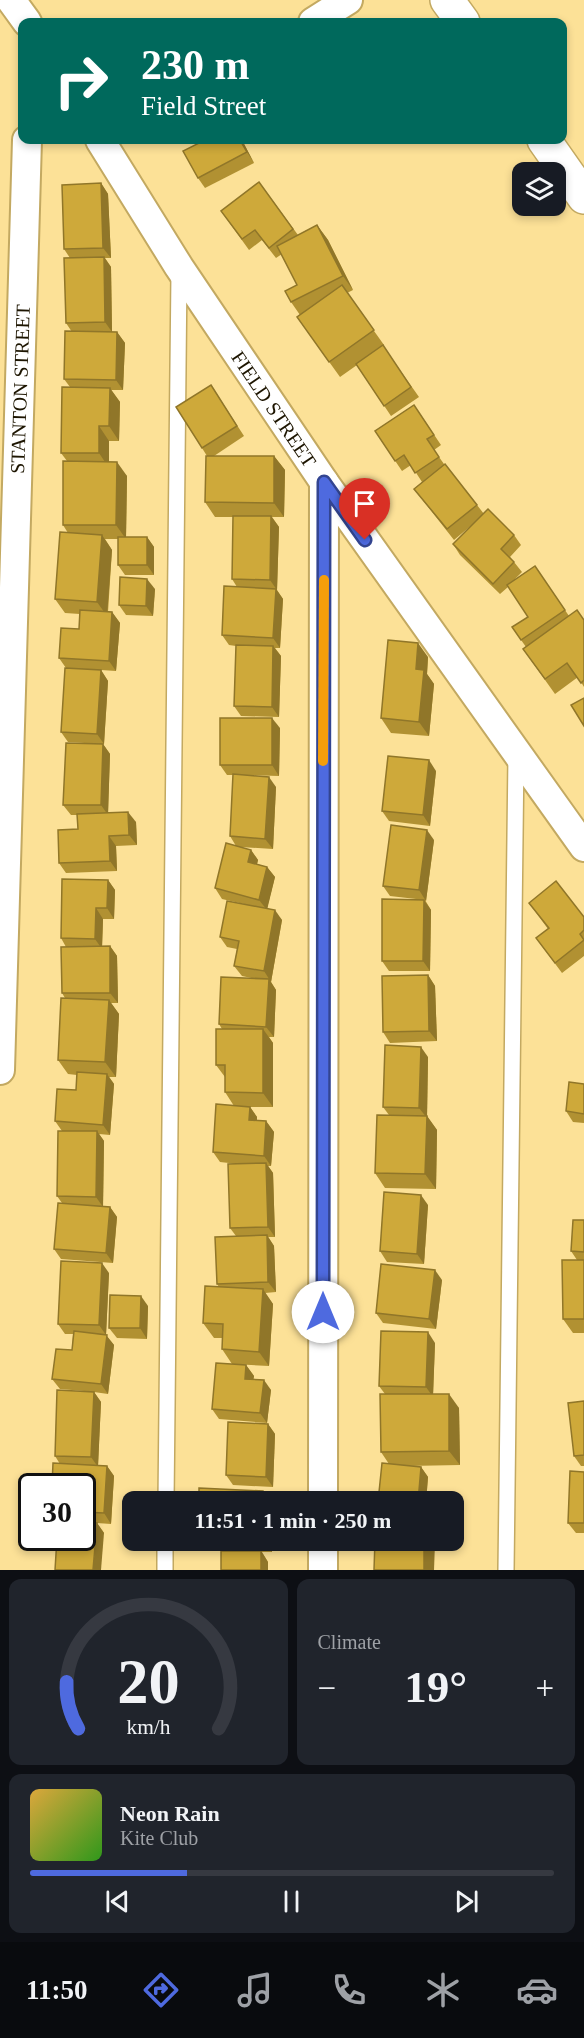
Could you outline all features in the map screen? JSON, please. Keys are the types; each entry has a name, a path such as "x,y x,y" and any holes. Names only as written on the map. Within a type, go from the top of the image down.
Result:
{"main road":[{"path":"447,0 460,18"},
{"path":"547,144 584,197"}],"street":[{"path":"11,0 24,18"},
{"path":"319,18 348,0"},
{"path":"0,27 18,27"},
{"name":"STANTON STREET","path":"0,1070 27,144"},
{"name":"FIELD STREET","path":"102,144 179,267 324,482 584,847"},
{"path":"323,1491 324,482"},
{"path":"323,1551 323,1570"}],"lane":[{"path":"166,1491 179,267"},
{"path":"506,1570 516,752"},
{"path":"165,1551 165,1570"}],"building":[{"path":"197,144 242,144 247,152 198,178 183,151"},
{"path":"259,182 293,229 269,248 255,230 242,239 221,211"},
{"path":"101,183 103,248 64,249 62,185"},
{"path":"317,225 343,276 291,302 285,291 297,285 277,246"},
{"path":"104,257 105,322 66,323 64,258"},
{"path":"342,285 374,330 329,362 297,317"},
{"path":"65,331 117,332 116,380 64,379"},
{"path":"383,345 411,387 384,406 356,364"},
{"path":"211,385 237,426 202,448 176,407"},
{"path":"62,387 110,388 109,426 99,426 99,453 61,453"},
{"path":"414,405 434,435 427,439 439,457 415,473 404,455 395,461 375,431"},
{"path":"206,456 274,456 274,503 205,502"},
{"path":"63,461 117,462 116,525 63,525"},
{"path":"445,464 477,505 447,529 414,489"},
{"path":"488,509 514,535 501,549 514,562 493,584 453,544"},
{"path":"233,516 271,516 270,580 232,579"},
{"path":"60,532 102,535 97,602 55,599"},
{"path":"118,537 147,537 147,565 118,565"},
{"path":"535,566 565,610 521,640 512,627 528,617 507,585"},
{"path":"120,577 147,579 146,606 119,605"},
{"path":"224,586 276,589 273,638 222,635"},
{"path":"80,610 112,612 109,661 59,658 61,628 79,629"},
{"path":"577,610 584,620 584,680 581,683 567,663 545,679 523,649"},
{"path":"388,640 418,643 416,669 424,670 419,722 381,718"},
{"path":"236,645 273,646 272,707 234,706"},
{"path":"65,668 101,670 97,734 61,732"},
{"path":"584,698 584,726 571,705"},
{"path":"220,718 272,718 272,765 220,765"},
{"path":"66,743 103,744 101,805 63,805"},
{"path":"388,756 429,760 423,815 382,811"},
{"path":"233,774 269,777 265,839 230,836"},
{"path":"128,812 129,835 109,836 110,861 59,863 58,830 78,829 77,814"},
{"path":"391,825 427,830 419,890 383,886"},
{"path":"226,843 251,850 248,862 267,867 259,900 215,888"},
{"path":"62,879 108,880 107,908 96,908 95,939 61,938"},
{"path":"556,881 584,917 584,930 580,934 584,940 555,963 536,938 549,928 529,903"},
{"path":"382,899 424,900 423,961 382,961"},
{"path":"227,901 275,910 264,971 234,966 239,941 220,937"},
{"path":"110,946 110,993 62,993 61,947"},
{"path":"428,975 429,1031 383,1032 382,976"},
{"path":"221,977 269,979 266,1027 219,1024"},
{"path":"61,998 109,1000 105,1062 58,1060"},
{"path":"216,1029 263,1029 263,1093 225,1092 225,1065 216,1065"},
{"path":"385,1045 421,1047 419,1108 383,1107"},
{"path":"77,1072 107,1074 103,1125 55,1121 57,1089 76,1090"},
{"path":"569,1082 584,1084 584,1114 566,1111"},
{"path":"216,1104 250,1107 249,1120 266,1121 264,1156 213,1152"},
{"path":"377,1115 427,1116 425,1174 375,1173"},
{"path":"58,1131 97,1131 96,1197 57,1196"},
{"path":"266,1163 268,1227 230,1228 228,1164"},
{"path":"384,1192 421,1195 417,1254 380,1251"},
{"path":"58,1203 110,1207 106,1253 54,1249"},
{"path":"573,1220 584,1220 584,1252 571,1251"},
{"path":"267,1235 268,1282 217,1284 215,1237"},
{"path":"562,1260 584,1260 584,1319 563,1319"},
{"path":"61,1261 102,1263 99,1325 58,1324"},
{"path":"381,1264 435,1270 429,1319 376,1313"},
{"path":"205,1286 263,1289 259,1352 222,1349 223,1324 203,1323"},
{"path":"110,1295 141,1296 140,1328 109,1328"},
{"path":"74,1331 107,1335 101,1384 52,1379 56,1349 72,1350"},
{"path":"381,1331 428,1332 426,1387 379,1386"},
{"path":"216,1363 246,1365 245,1379 264,1380 260,1413 212,1409"},
{"path":"57,1390 94,1392 91,1457 55,1456"},
{"path":"380,1394 449,1394 449,1451 381,1452"},
{"path":"584,1401 584,1455 574,1456 568,1403"},
{"path":"228,1422 268,1424 266,1477 226,1475"},
{"path":"53,1463 107,1466 104,1513 96,1513 96,1473 53,1473"},
{"path":"382,1463 421,1467 419,1491 379,1491"},
{"path":"570,1471 584,1472 584,1523 568,1523"},
{"path":"199,1488 263,1491 199,1491"},
{"path":"56,1551 95,1551 93,1570 55,1570"},
{"path":"221,1551 261,1551 261,1570 221,1570"},
{"path":"375,1551 424,1551 424,1570 374,1570"}],"slow traffic":[{"path":"323,761 324,580"}],"route":[{"path":"323,1312 324,482 365,540"}]}
